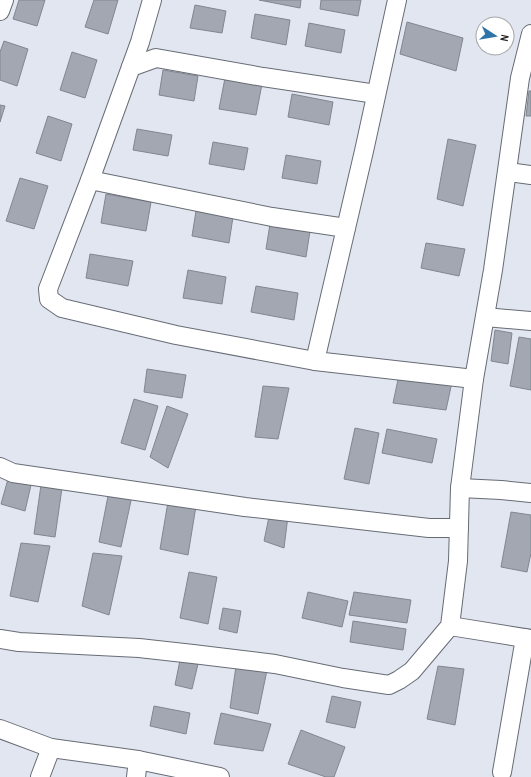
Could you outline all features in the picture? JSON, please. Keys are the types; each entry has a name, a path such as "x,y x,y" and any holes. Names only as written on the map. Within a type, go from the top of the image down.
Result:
{"street":[{"path":"0,11 4,0"},
{"path":"152,0 140,42 90,180 48,289 49,299 62,308 176,335 315,360 474,379"},
{"path":"315,360 346,228 396,0"},
{"path":"0,639 19,642 139,648 193,654 275,664 344,678 389,685 400,680 412,671 450,626 458,561 460,488 474,379 508,172 520,78 531,34"},
{"path":"140,42 156,58"},
{"path":"131,67 156,58 263,77 376,94"},
{"path":"508,172 531,175"},
{"path":"90,180 272,216 346,228"},
{"path":"485,317 531,321"},
{"path":"0,467 14,473 245,507 429,528 459,528"},
{"path":"460,488 531,493"},
{"path":"450,626 528,638 502,772"},
{"path":"0,729 51,748 137,768 220,777"},
{"path":"40,777 51,748"}],"building":[{"path":"19,0 45,0 37,26 13,19"},
{"path":"94,0 118,0 108,34 85,27"},
{"path":"259,0 301,0 300,8"},
{"path":"321,0 361,0 358,16 320,9"},
{"path":"195,5 226,11 222,33 190,28"},
{"path":"255,14 290,20 286,45 251,38"},
{"path":"407,22 463,38 456,71 400,54"},
{"path":"309,23 345,30 341,53 305,46"},
{"path":"4,41 28,49 17,86 0,80 0,52"},
{"path":"72,52 97,60 85,98 60,90"},
{"path":"163,70 198,76 194,101 159,95"},
{"path":"225,78 262,84 256,115 219,109"},
{"path":"529,91 531,91 531,116 526,116"},
{"path":"292,94 333,102 329,125 288,117"},
{"path":"0,105 5,106 0,122"},
{"path":"48,116 72,124 61,161 36,153"},
{"path":"137,129 172,135 168,156 133,150"},
{"path":"448,139 476,145 463,206 437,199"},
{"path":"213,142 248,148 244,170 209,164"},
{"path":"286,155 321,161 317,184 282,178"},
{"path":"20,178 48,186 34,229 6,221"},
{"path":"106,194 151,202 146,231 101,223"},
{"path":"196,211 233,217 229,243 192,236"},
{"path":"270,224 310,231 306,257 266,249"},
{"path":"426,243 465,249 459,276 421,268"},
{"path":"90,254 133,261 128,286 86,278"},
{"path":"188,270 226,277 222,304 183,298"},
{"path":"256,286 298,293 294,320 251,312"},
{"path":"495,330 512,333 508,364 491,361"},
{"path":"519,337 531,339 531,390 510,386"},
{"path":"147,369 186,375 182,398 144,392"},
{"path":"399,375 452,382 446,410 393,403"},
{"path":"263,386 289,388 278,439 255,437"},
{"path":"134,399 158,406 145,450 121,443"},
{"path":"167,406 188,414 168,468 150,457"},
{"path":"355,428 379,433 369,484 344,479"},
{"path":"387,429 437,439 432,463 382,453"},
{"path":"8,479 31,485 25,511 1,504"},
{"path":"41,485 62,488 55,537 34,534"},
{"path":"109,491 132,496 121,547 99,542"},
{"path":"168,502 196,506 188,555 160,549"},
{"path":"270,512 288,516 284,548 264,541"},
{"path":"511,512 531,515 531,553 527,572 501,567"},
{"path":"21,543 50,546 38,602 10,596"},
{"path":"93,553 122,556 109,615 82,606"},
{"path":"189,572 217,577 208,624 180,618"},
{"path":"308,592 348,601 342,627 302,618"},
{"path":"354,592 411,600 407,623 349,615"},
{"path":"223,608 241,611 237,633 219,629"},
{"path":"353,621 406,629 403,650 350,642"},
{"path":"180,660 198,664 192,689 175,685"},
{"path":"236,666 267,670 258,714 230,708"},
{"path":"438,666 464,669 455,725 427,719"},
{"path":"332,696 361,702 355,728 326,722"},
{"path":"154,706 190,713 186,734 150,726"},
{"path":"221,713 271,724 263,751 214,744"},
{"path":"301,730 345,747 334,777 326,777 288,764"}]}
